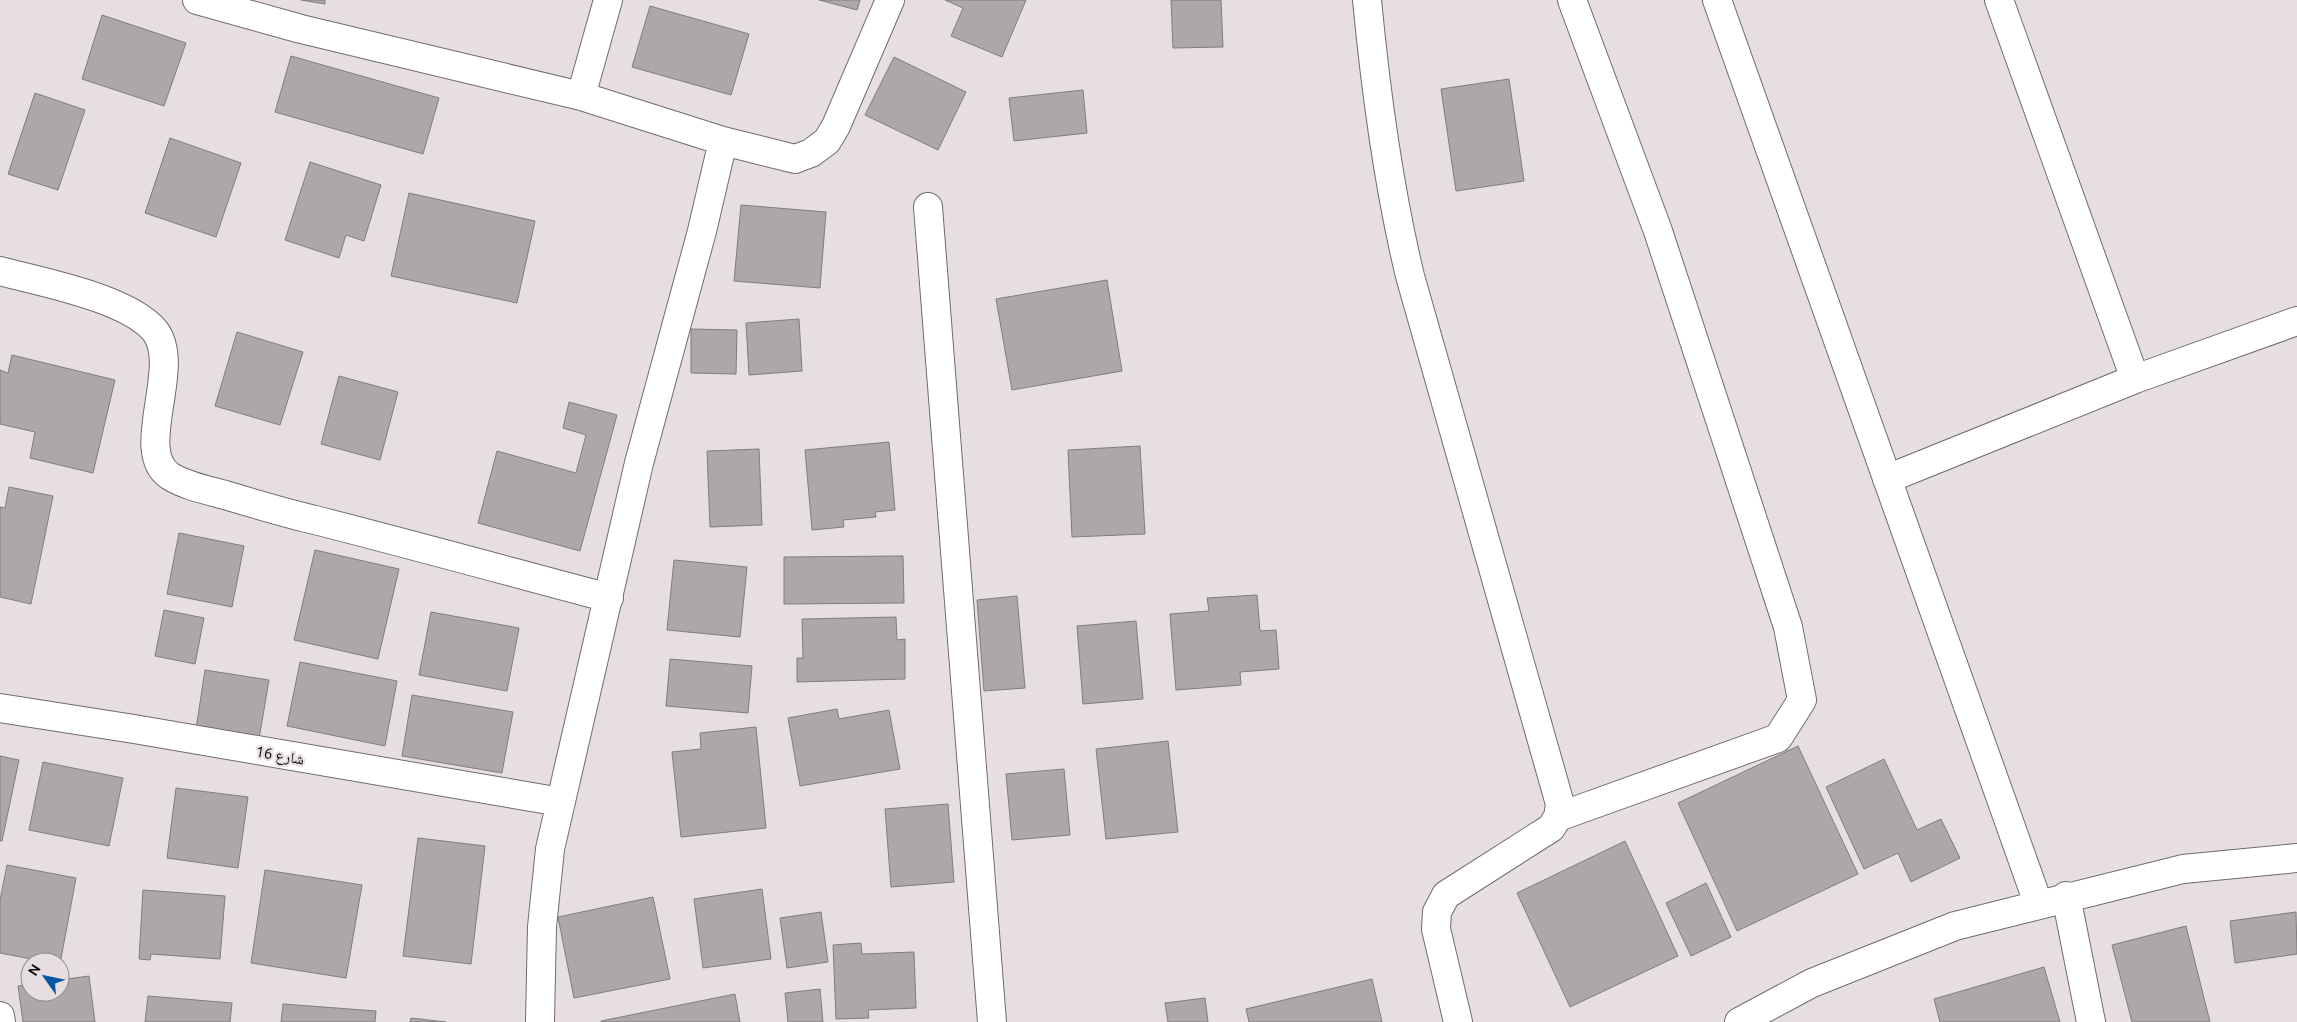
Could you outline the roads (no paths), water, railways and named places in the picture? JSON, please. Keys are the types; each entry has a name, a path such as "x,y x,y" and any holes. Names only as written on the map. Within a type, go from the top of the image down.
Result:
{"street":[{"path":"197,0 301,28 581,96 723,141 795,159 811,153 827,141 836,126 890,0"},
{"path":"581,96 608,0"},
{"path":"1367,0 1380,125 1396,218 1410,276 1560,804 1558,817 1551,828 1446,895 1437,912 1436,929 1458,1022"},
{"path":"1558,817 1778,738 1802,700 1788,628 1665,250 1572,0"},
{"path":"1717,0 2038,903"},
{"path":"1999,0 2134,379"},
{"path":"540,1022 542,927 550,849 640,463 702,231 723,141"},
{"path":"928,207 992,1022"},
{"path":"0,270 84,294 129,310 155,331 163,348 163,374 156,444 158,462 169,475 191,485 289,514 609,598"},
{"path":"1887,480 2134,379 2297,321"},
{"name":"شارع 16","path":"0,708 561,802"},
{"path":"1740,1022 1812,983 1955,926 2038,903 2183,868 2297,858"},
{"path":"2066,896 2091,1022"},
{"path":"0,1016 1,1022"}]}
